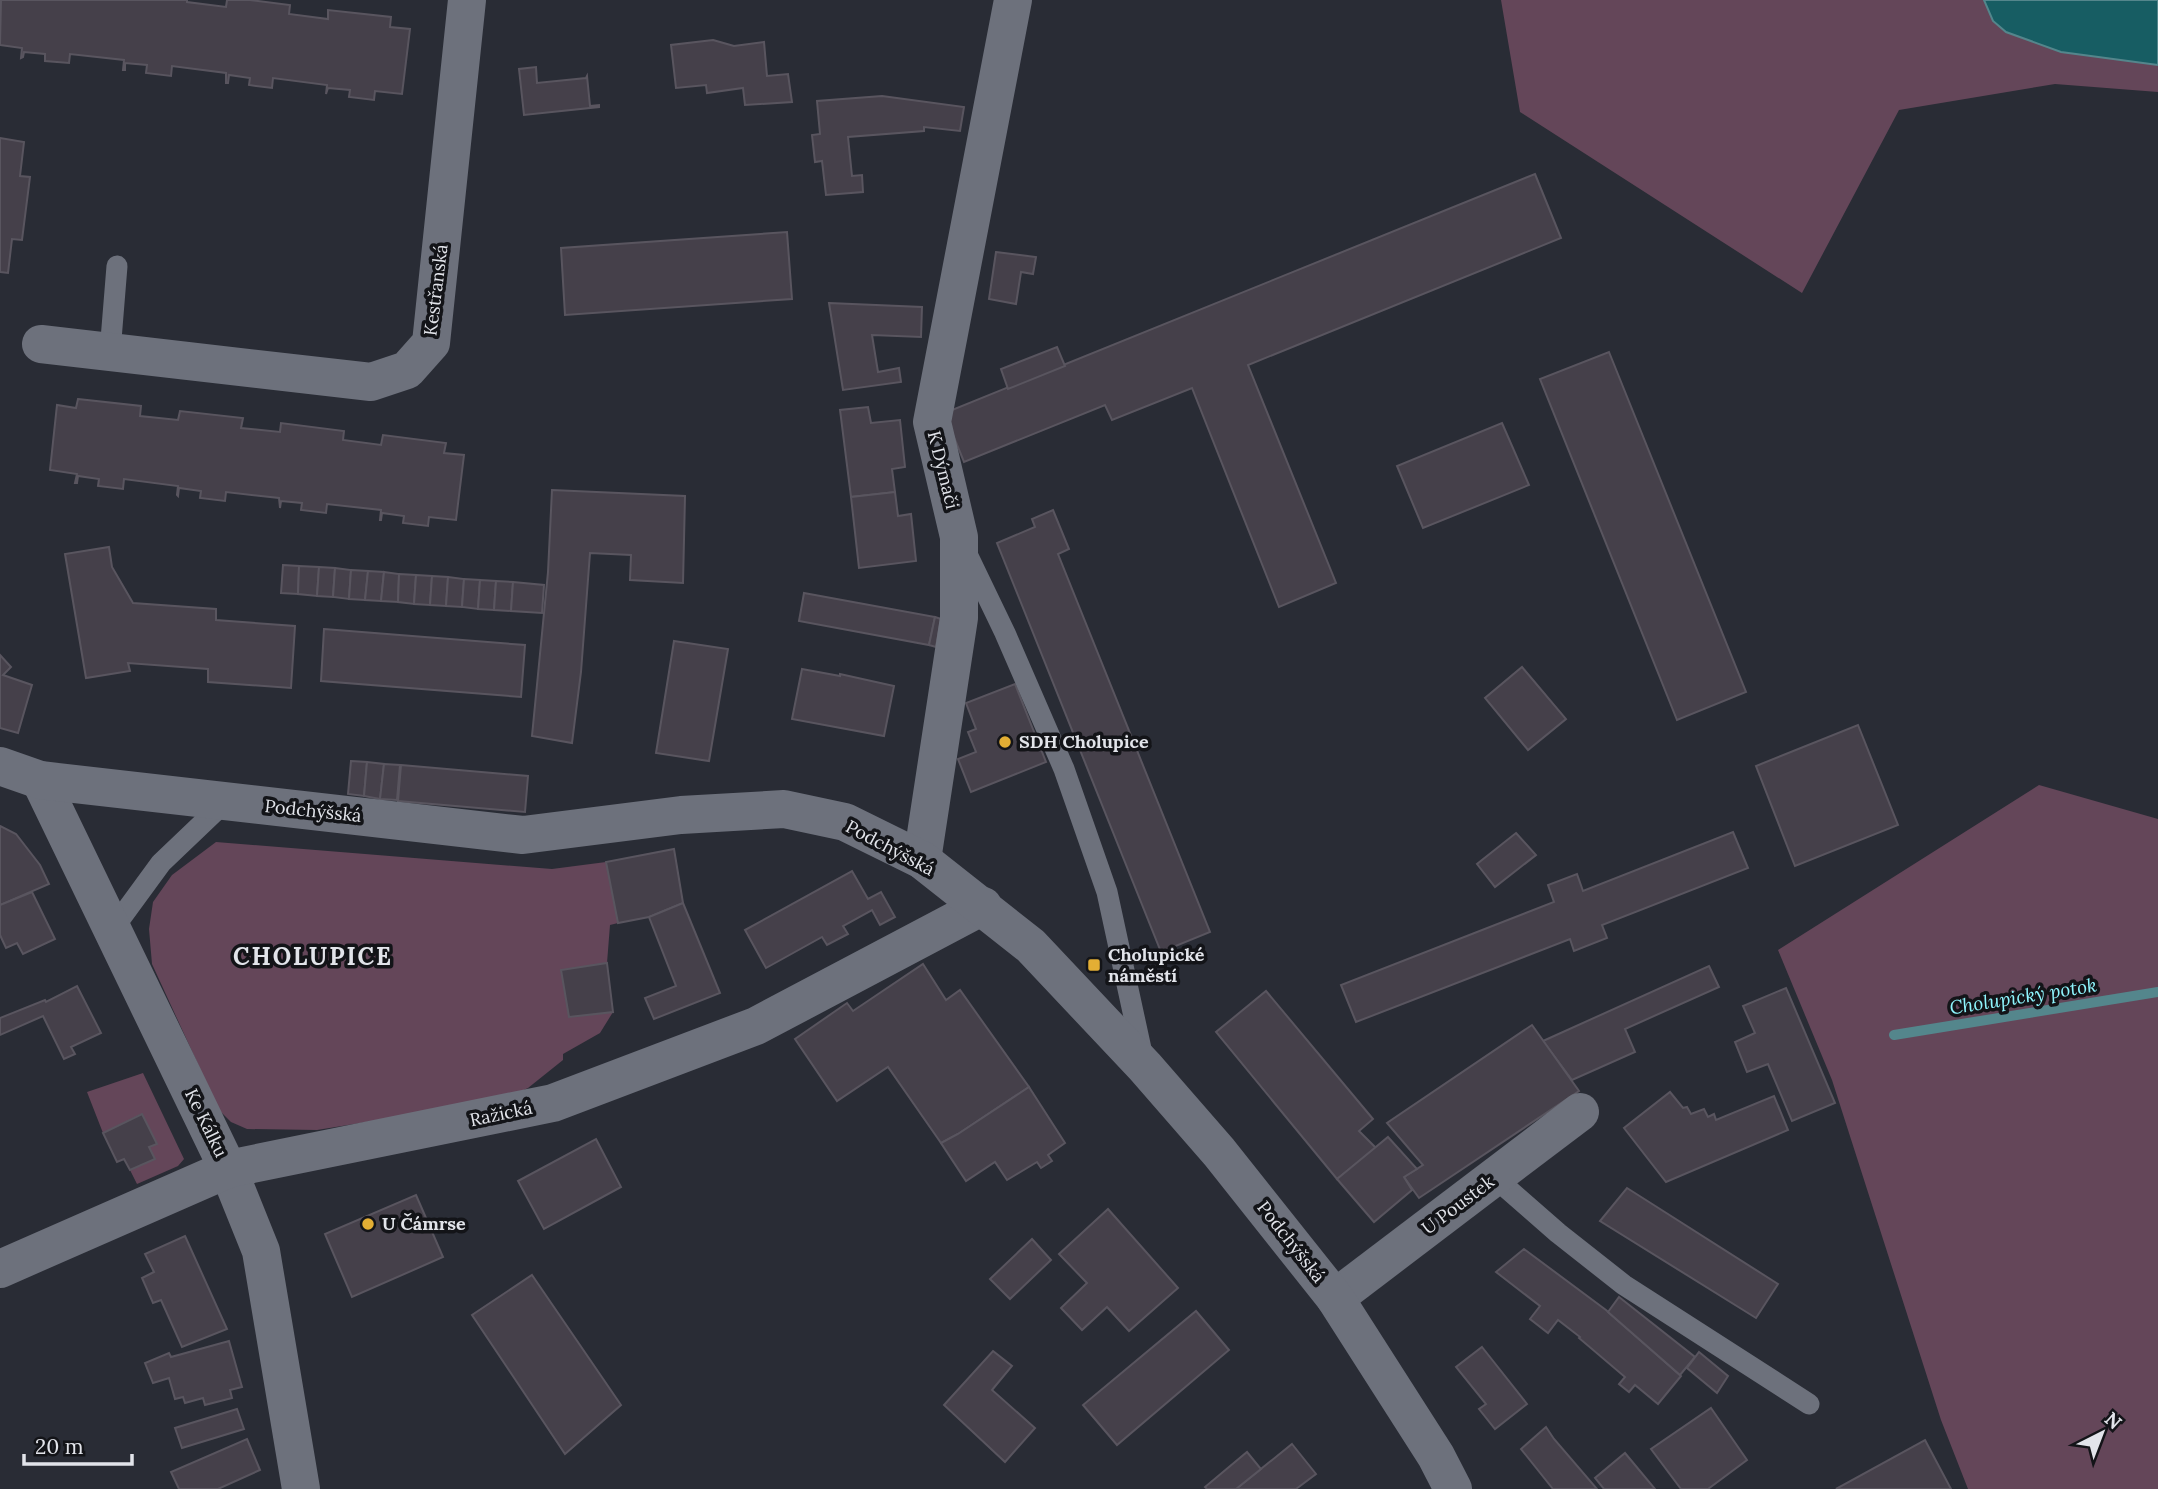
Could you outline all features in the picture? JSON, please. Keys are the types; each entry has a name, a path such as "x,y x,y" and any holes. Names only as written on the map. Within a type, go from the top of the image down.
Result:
{"street":[{"name":"Kestřanská","path":"41,344 370,382 407,370 430,343 467,0"},
{"name":"K Dýmači","path":"922,860 959,618 959,537 932,422 1013,0"},
{"name":"Podchýšská","path":"0,766 40,780 523,835 681,815 784,809 845,822 922,860 1031,946 1145,1067 1219,1152 1335,1298 1436,1456 1454,1489"},
{"name":"Ke Kálku","path":"40,780 228,1169 261,1251 302,1489"},
{"name":"Ražická","path":"0,1269 228,1169 553,1103 755,1026 983,906"},
{"name":"U Poustek","path":"1335,1298 1580,1112"}],"lane":[{"path":"110,352 117,265"},
{"path":"959,537 1005,633 1064,769 1107,892 1145,1067"},
{"path":"112,930 161,863 226,801"},
{"path":"1494,1177 1558,1233 1625,1285 1809,1404"}],"shaded area":[{"path":"1501,0 1984,0 1993,21 2006,32 2061,52 2158,65 2158,92 2055,84 1899,110 1802,293 1520,112"},
{"path":"2039,785 2158,819 2158,1489 1968,1489 1941,1420 1832,1080 1778,950"},
{"path":"216,842 552,869 606,862 618,923 610,925 607,963 561,970 570,1016 613,1012 600,1033 563,1054 563,1060 528,1088 503,1100 317,1130 247,1129 231,1122 219,1110 152,964 149,929 153,902 172,875"},
{"path":"143,1073 184,1159 178,1166 137,1184 130,1170 154,1159 149,1147 157,1143 141,1114 103,1133 87,1092"}],"water":[{"path":"1984,0 2158,0 2158,65 2061,52 2006,32 1993,21"}],"building":[{"path":"1,0 187,0 226,7 227,0 250,0 290,5 289,14 328,19 328,10 391,17 390,27 410,29 402,94 375,91 374,100 349,97 350,90 328,88 326,94 327,85 273,78 272,88 249,85 250,78 229,75 226,83 226,73 172,66 171,76 146,73 147,65 125,63 123,70 124,60 70,54 69,63 45,61 45,54 24,52 21,58 22,48 0,45"},
{"path":"713,40 734,46 764,42 767,76 788,74 792,102 745,105 743,88 707,93 706,85 676,88 671,45"},
{"path":"536,67 537,83 587,76 590,106 599,107 524,115 519,69"},
{"path":"882,96 964,107 960,131 924,127 924,131 848,137 852,176 862,175 863,192 826,195 822,161 815,162 812,135 820,134 817,101"},
{"path":"0,138 24,142 20,176 30,177 22,240 12,239 8,273 0,272"},
{"path":"1535,174 1561,238 1248,365 1336,583 1279,607 1192,388 1112,420 1105,405 964,462 947,420 952,410"},
{"path":"787,232 792,299 565,315 561,248"},
{"path":"996,252 1036,257 1033,274 1021,272 1016,304 989,299"},
{"path":"829,303 922,307 921,337 872,335 878,372 899,368 901,382 843,390"},
{"path":"1057,347 1065,366 1008,389 1001,369"},
{"path":"1609,352 1746,692 1677,720 1540,379"},
{"path":"78,399 141,406 140,416 178,420 180,411 243,418 241,428 280,432 281,423 344,431 343,440 381,445 383,435 446,443 444,453 464,455 456,520 429,517 428,526 403,523 404,516 382,513 380,520 381,510 327,504 326,513 301,510 302,503 281,501 280,508 279,498 226,492 225,501 200,498 201,491 179,488 178,496 178,486 124,479 123,489 98,486 99,479 78,476 75,483 77,474 50,470 57,405 76,408"},
{"path":"868,407 871,423 900,420 905,467 892,469 895,492 851,497 840,410"},
{"path":"1502,423 1529,485 1423,528 1397,466"},
{"path":"552,490 685,496 683,583 630,580 631,555 590,553 581,672 572,743 532,736 548,572"},
{"path":"895,492 898,516 911,514 916,561 859,568 851,497"},
{"path":"1053,510 1069,549 1058,554 1210,932 1161,952 997,543 1035,527 1032,519"},
{"path":"109,547 112,567 133,603 216,609 216,620 295,626 291,688 208,682 208,669 128,663 130,671 86,678 65,554"},
{"path":"283,565 299,566 298,594 281,593"},
{"path":"299,566 319,567 317,596 298,594"},
{"path":"319,567 335,568 333,597 317,596"},
{"path":"335,568 351,570 349,599 333,597"},
{"path":"351,570 368,571 365,600 349,599"},
{"path":"368,571 384,572 381,601 365,600"},
{"path":"384,572 399,574 398,602 381,601"},
{"path":"399,574 416,575 414,604 398,602"},
{"path":"416,575 432,576 430,605 414,604"},
{"path":"432,576 448,577 446,606 430,605"},
{"path":"448,577 464,579 462,607 446,606"},
{"path":"464,579 480,580 478,609 462,607"},
{"path":"480,580 496,581 494,610 478,609"},
{"path":"496,581 513,582 511,611 494,610"},
{"path":"513,582 544,585 542,613 511,611"},
{"path":"804,593 935,617 929,645 799,621"},
{"path":"935,617 941,619 936,647 929,645"},
{"path":"324,629 525,645 521,697 321,681"},
{"path":"674,641 728,649 709,761 656,753"},
{"path":"0,655 11,667 3,675 32,685 18,733 0,728"},
{"path":"1522,667 1566,719 1528,750 1485,698"},
{"path":"802,669 894,686 884,736 792,719"},
{"name":"SDH Cholupice","path":"1015,684 1046,762 971,792 958,759 976,752 968,732 976,729 966,703"},
{"path":"1858,725 1898,825 1795,866 1756,766"},
{"path":"351,761 367,762 364,796 348,794"},
{"path":"367,762 384,764 380,799 364,796"},
{"path":"384,764 400,765 397,800 380,799"},
{"path":"401,765 528,776 525,812 398,801"},
{"path":"0,826 16,834 40,865 49,884 0,905"},
{"path":"1733,832 1748,868 1602,925 1607,938 1574,951 1570,939 1356,1022 1341,985 1554,902 1548,885 1577,874 1583,891"},
{"path":"1516,833 1536,855 1495,887 1477,864"},
{"path":"674,849 683,903 649,917 618,923 606,862"},
{"path":"852,871 868,899 881,892 895,917 880,925 872,910 843,926 848,934 827,945 822,937 766,968 745,930"},
{"path":"32,892 55,939 23,954 17,943 6,948 0,935 0,905"},
{"path":"683,903 720,993 654,1019 645,998 676,986 649,917"},
{"path":"607,963 613,1012 569,1017 561,970"},
{"path":"923,964 946,1000 960,990 1029,1087 941,1143 888,1067 837,1101 795,1039 847,1003 853,1011"},
{"path":"1709,966 1719,987 1625,1029 1635,1052 1572,1080 1543,1041"},
{"path":"77,986 101,1033 71,1047 75,1054 64,1059 43,1016 0,1035 0,1018 45,1000 46,1002"},
{"path":"1786,988 1835,1103 1792,1121 1768,1064 1747,1072 1735,1042 1755,1033 1743,1006"},
{"path":"1266,991 1373,1119 1359,1131 1376,1148 1337,1179 1216,1032"},
{"path":"1532,1025 1579,1091 1419,1198 1404,1177 1423,1165 1387,1123"},
{"path":"1029,1087 1065,1143 1048,1155 1052,1161 1041,1168 1037,1162 1007,1180 995,1162 966,1181 941,1143"},
{"path":"1670,1092 1691,1114 1704,1109 1708,1117 1714,1114 1716,1120 1774,1096 1788,1130 1666,1182 1624,1128"},
{"path":"142,1114 157,1144 149,1147 155,1159 130,1170 124,1159 117,1162 103,1133"},
{"path":"1388,1137 1417,1169 1404,1177 1412,1190 1374,1222 1337,1179"},
{"path":"596,1139 621,1187 544,1229 518,1181"},
{"path":"1627,1188 1778,1284 1756,1318 1600,1221"},
{"path":"416,1195 443,1257 352,1297 325,1234"},
{"path":"1108,1209 1178,1288 1129,1331 1107,1307 1082,1330 1061,1308 1087,1283 1059,1254"},
{"path":"185,1236 227,1329 182,1347 161,1300 153,1303 142,1278 154,1272 145,1254"},
{"path":"1032,1239 1051,1260 1010,1299 990,1279"},
{"path":"1524,1249 1606,1310 1681,1376 1658,1404 1635,1385 1629,1392 1619,1384 1625,1377 1558,1320 1548,1333 1530,1319 1540,1306 1496,1272"},
{"path":"532,1275 621,1405 565,1454 472,1315"},
{"path":"1619,1297 1695,1357 1680,1375 1608,1312"},
{"path":"1196,1311 1229,1350 1117,1445 1083,1405"},
{"path":"229,1341 242,1387 230,1390 232,1398 205,1405 203,1398 185,1403 183,1397 175,1399 169,1378 153,1383 145,1363 169,1353 171,1357"},
{"path":"1482,1347 1527,1404 1495,1429 1479,1409 1486,1404 1456,1367"},
{"path":"993,1351 1012,1366 992,1390 1035,1428 1005,1462 944,1405"},
{"path":"1699,1352 1728,1376 1717,1393 1687,1368"},
{"path":"1711,1408 1747,1460 1708,1489 1681,1489 1651,1449"},
{"path":"237,1409 244,1429 182,1448 175,1428"},
{"path":"1546,1427 1597,1489 1553,1489 1521,1449"},
{"path":"247,1439 260,1470 218,1489 179,1489 171,1472"},
{"path":"1925,1440 1951,1489 1836,1489"},
{"path":"1292,1444 1316,1474 1296,1489 1236,1489"},
{"path":"1247,1452 1261,1469 1236,1489 1205,1487"},
{"path":"1625,1453 1655,1489 1604,1489 1595,1478"}],"waterway":[{"name":"Cholupický potok","path":"1894,1035 2158,992"}],"place":[{"name":"SDH Cholupice","path":"1005,742"},
{"name":"Cholupické náměstí","path":"1094,965"},
{"name":"U Čámrse","path":"368,1224"}],"district":[{"name":"CHOLUPICE","path":"313,957"}]}
